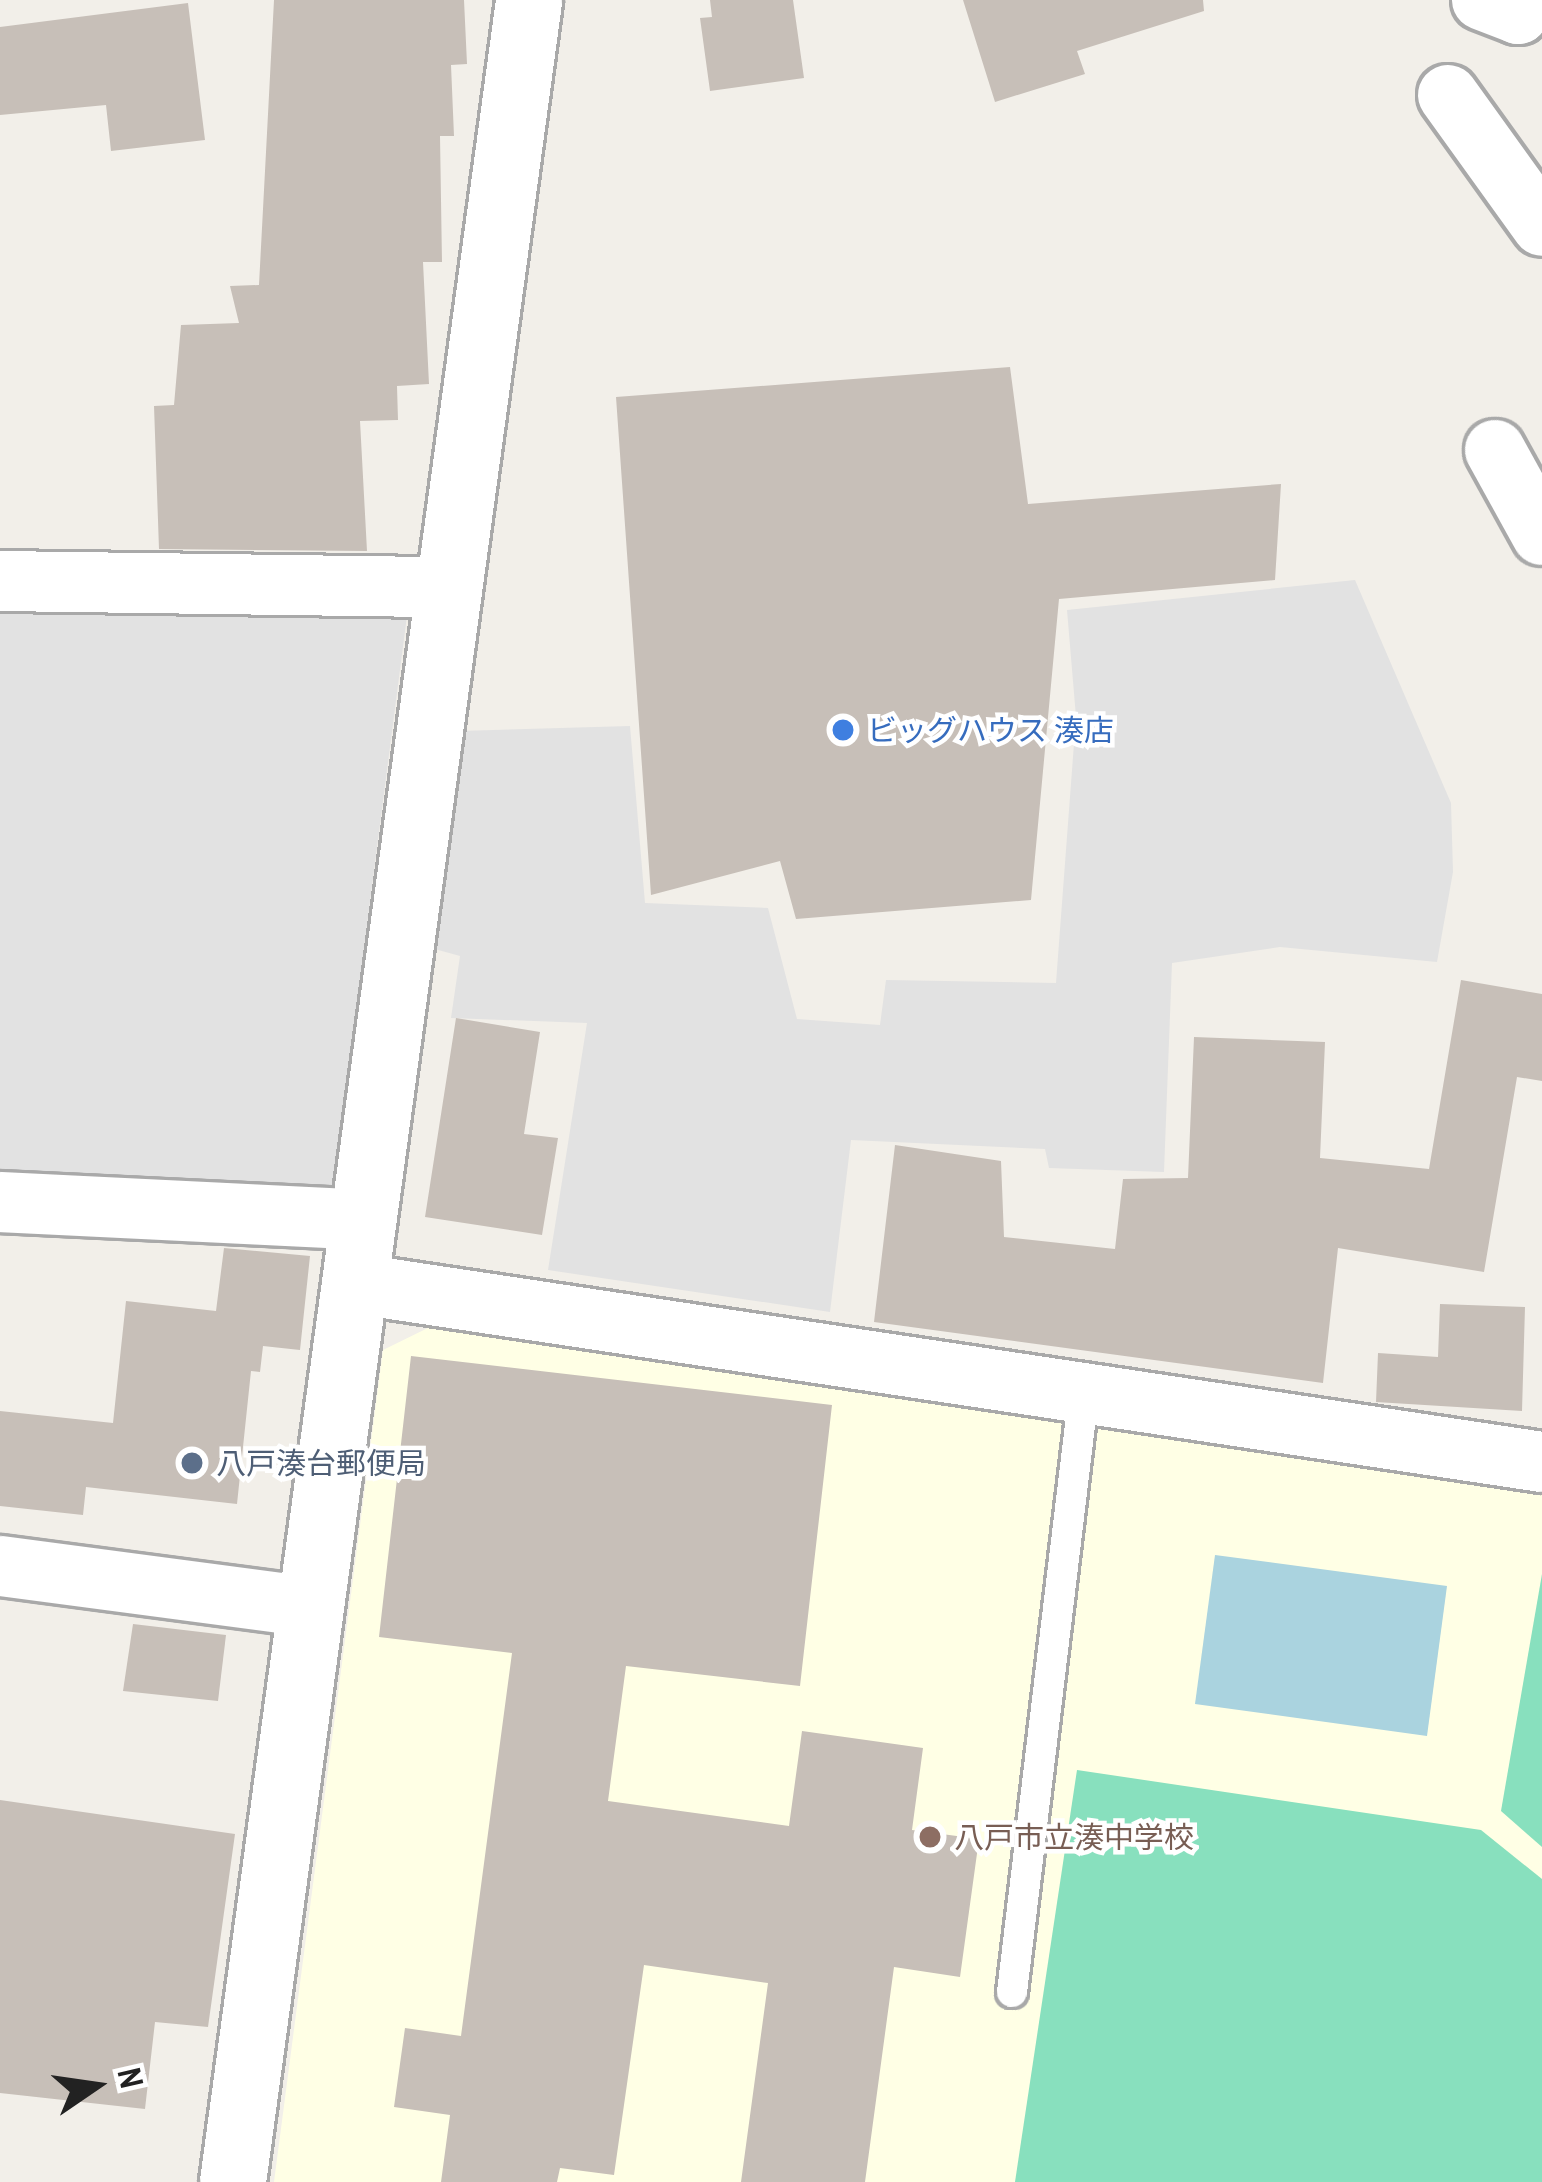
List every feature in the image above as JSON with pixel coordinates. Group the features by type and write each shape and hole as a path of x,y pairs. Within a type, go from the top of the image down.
{"street":[{"path":"233,2182 529,0"},
{"path":"1482,0 1518,14 1531,0"},
{"path":"1448,95 1542,226"},
{"path":"1495,450 1542,535"},
{"path":"0,581 446,586"},
{"path":"0,1202 365,1220"},
{"path":"358,1284 1542,1462"},
{"path":"0,1566 313,1607"}],"lane":[{"path":"1012,1992 1084,1392"}],"shaded area":[{"path":"1355,580 1451,803 1453,872 1437,962 1280,947 1172,963 1164,1172 1049,1168 1045,1149 851,1140 830,1312 548,1270 587,1023 451,1018 460,956 431,948 460,731 630,726 645,903 768,908 797,1019 880,1025 886,980 1056,983 1076,717 1067,610"},
{"path":"0,599 408,608 332,1195 314,1203 0,1171"},
{"name":"八戸市立湊中学校","path":"436,1324 1542,1493 1542,2182 274,2182 383,1350"}],"green space":[{"path":"1542,1574 1542,1847 1501,1811"},
{"path":"1077,1770 1481,1830 1542,1879 1542,2182 1015,2182"}],"water":[{"path":"1215,1555 1447,1586 1427,1736 1195,1704"}],"building":[{"path":"274,0 464,0 467,64 451,65 454,136 440,136 442,262 423,262 429,384 397,386 398,420 360,421 367,551 159,549 154,406 174,405 181,325 239,323 230,286 259,285"},
{"path":"710,0 793,0 804,78 710,91 700,18 712,17"},
{"path":"963,0 1203,0 1204,11 1077,51 1085,74 995,102"},
{"path":"188,3 205,140 111,151 106,105 0,115 0,27"},
{"name":"ビッグハウス 湊店","path":"1010,367 1028,504 1281,484 1275,580 1059,599 1031,900 796,919 780,861 651,895 616,397"},
{"path":"1461,980 1542,994 1542,1081 1517,1077 1484,1272 1338,1248 1323,1383 874,1322 895,1145 1001,1161 1004,1237 1115,1249 1123,1179 1188,1178 1194,1037 1325,1042 1320,1158 1429,1169"},
{"path":"456,1018 540,1032 524,1134 558,1138 542,1235 425,1217"},
{"path":"224,1248 310,1256 300,1350 263,1346 260,1372 251,1371 237,1504 86,1487 83,1515 0,1506 0,1411 113,1423 126,1301 216,1311"},
{"path":"1440,1304 1525,1307 1522,1411 1376,1402 1378,1353 1438,1357"},
{"path":"411,1356 832,1405 800,1686 626,1666 608,1801 789,1826 802,1731 923,1748 912,1830 979,1839 960,1977 894,1967 865,2182 741,2182 768,1983 644,1965 614,2175 560,2168 557,2182 441,2182 450,2115 394,2107 405,2028 461,2036 512,1653 379,1637"},
{"path":"133,1624 226,1635 218,1701 123,1691"},
{"path":"0,1800 235,1834 208,2027 155,2022 145,2109 0,2093"}],"place":[{"name":"ビッグハウス 湊店","path":"843,730"},
{"name":"八戸湊台郵便局","path":"192,1463"},
{"name":"八戸市立湊中学校","path":"930,1837"}]}
